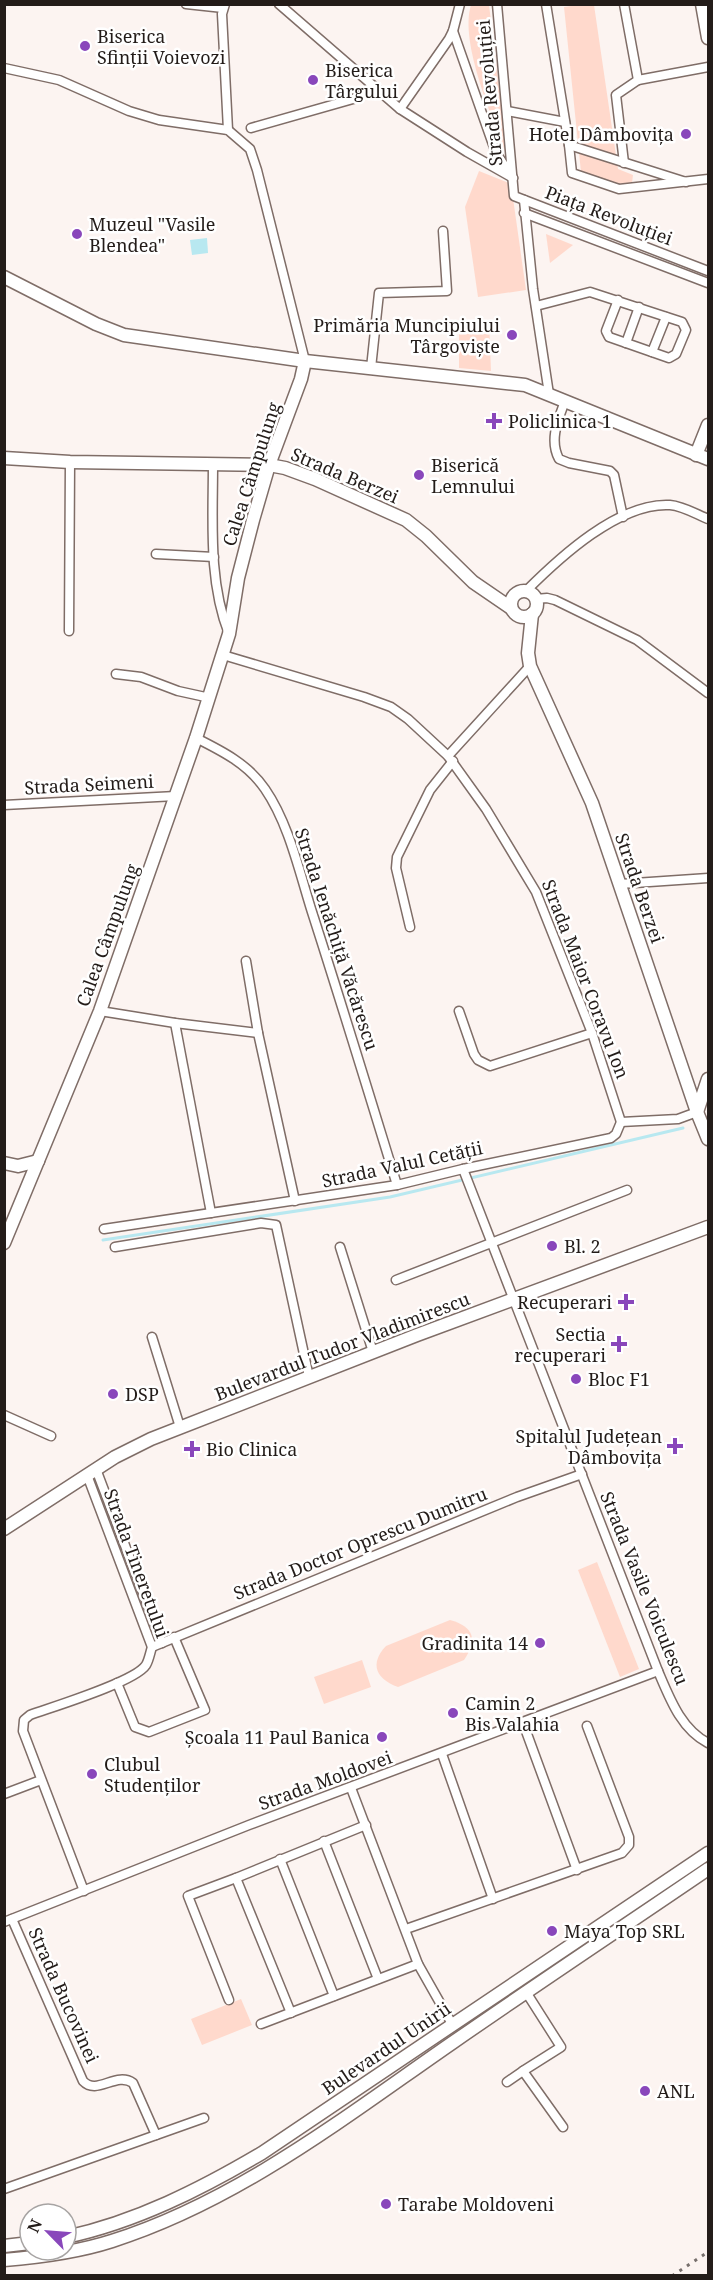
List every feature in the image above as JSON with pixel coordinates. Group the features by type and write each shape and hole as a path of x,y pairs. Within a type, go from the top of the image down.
{"street":[{"path":"186,4 224,6 228,130"},
{"path":"279,4 400,109 513,178"},
{"path":"400,109 453,31 460,4"},
{"name":"Strada Revoluției","path":"497,4 513,178"},
{"path":"546,4 566,122 572,173 619,189 708,179"},
{"path":"624,4 638,80"},
{"path":"702,4 708,38"},
{"path":"453,31 496,153 513,178"},
{"path":"624,163 616,95 638,80 708,67"},
{"path":"4,68 59,80 129,111 159,120 228,130 245,143 254,157 305,361"},
{"path":"251,128 353,99 372,86"},
{"path":"507,111 566,122"},
{"path":"569,146 686,182"},
{"name":"Piața Revoluției","path":"513,178 514,196 708,270"},
{"path":"524,200 533,290 549,394"},
{"path":"524,213 708,283"},
{"path":"371,368 379,293 447,291 443,231"},
{"path":"4,277 96,324 124,335 305,361 525,385 702,457 708,425"},
{"path":"536,306 590,292 618,300 639,307 682,322 686,330 676,354 669,358 609,337 606,331 618,300"},
{"path":"626,343 639,307"},
{"path":"652,352 666,317"},
{"name":"Calea Câmpulung","path":"5,1236 100,1011 210,698 229,634 240,571 269,465 301,379 305,361"},
{"path":"565,401 555,432 554,449 559,459 610,471 615,475 623,517"},
{"name":"Strada Berzei","path":"4,458 70,462 269,465 307,476 406,520 426,536 465,575 515,612 530,666 592,803 708,1139"},
{"path":"69,631 70,462"},
{"name":"Calea Câmpulung","path":"213,464 214,557 218,599 229,634"},
{"path":"529,595 538,579 566,553 608,524 623,517 645,509 667,505 708,519"},
{"path":"156,554 214,557"},
{"path":"487,591 555,600 637,640 708,693"},
{"path":"529,595 537,607 532,614 525,617 515,612 512,598 529,595"},
{"name":"Strada Berzei","path":"528,653 532,614"},
{"name":"Strada Maior Coravu Ion","path":"223,655 364,697 390,707 408,719 450,759 492,818 536,891 592,1033 621,1122"},
{"path":"410,927 396,868 397,857 430,790 450,759 530,666"},
{"path":"116,674 141,677 178,691 210,698"},
{"name":"Strada Ienăchiță Văcărescu","path":"196,738 229,755 250,771 264,787 274,804 292,850 397,1185"},
{"name":"Strada Seimeni","path":"4,805 176,796"},
{"path":"620,884 708,879"},
{"path":"246,961 258,1033 295,1202"},
{"path":"100,1011 258,1033"},
{"path":"459,1011 474,1054 478,1060 490,1066 592,1033"},
{"path":"175,1023 211,1213"},
{"path":"621,1122 678,1119 697,1112 708,1079"},
{"name":"Strada Valul Cetății","path":"104,1229 397,1185 611,1138 616,1134 621,1122"},
{"path":"4,1163 18,1166 38,1161"},
{"name":"Strada Vasile Voiculescu","path":"463,1169 658,1671 684,1722 699,1738 708,1743"},
{"path":"396,1280 627,1190"},
{"path":"115,1247 272,1223 279,1228 309,1377"},
{"name":"Bulevardul Tudor Vladimirescu","path":"4,1529 134,1447 180,1427 708,1227"},
{"path":"340,1247 373,1352"},
{"path":"152,1337 180,1427"},
{"path":"4,1415 51,1436"},
{"name":"Strada Tineretului","path":"92,1472 162,1643"},
{"name":"Strada Tineretului","path":"84,1891 23,1731 24,1720 35,1713 117,1683 138,1672 146,1665 152,1647 92,1472"},
{"name":"Strada Doctor Oprescu Dumitru","path":"152,1647 508,1501 582,1474"},
{"name":"Strada Tineretului","path":"117,1683 135,1727 149,1732 205,1710 174,1637"},
{"name":"Strada Moldovei","path":"8,1920 658,1671"},
{"path":"523,1723 577,1870"},
{"path":"406,1929 622,1853 629,1845 629,1837 587,1726"},
{"path":"442,1754 493,1899"},
{"path":"4,1794 41,1780"},
{"path":"351,1788 418,1964 461,2037"},
{"path":"229,2000 188,1896 366,1825"},
{"path":"324,1842 378,1979"},
{"name":"Bulevardul Unirii","path":"78,2234 102,2229 167,2203 218,2178 271,2147 708,1853"},
{"path":"280,1859 334,1996"},
{"name":"Bulevardul Unirii","path":"4,2260 89,2247 126,2236 200,2206 320,2134 708,1869"},
{"path":"237,1878 291,2013"},
{"name":"Strada Bucovinei","path":"8,1920 83,2081 93,2087 122,2078 133,2083 156,2135"},
{"path":"261,2024 418,1964"},
{"path":"507,2082 561,2047 518,1980"},
{"path":"523,2071 564,2127"},
{"path":"4,2189 204,2118"},
{"path":"310,2121 320,2134"},
{"path":"271,2147 279,2160"}],"shaded area":[{"path":"471,5 489,5 508,159 487,104 474,60 470,40"},
{"path":"594,5 618,169 633,175 632,183 621,184 581,172 564,7"},
{"path":"479,171 511,184 526,290 478,297 465,207"},
{"path":"546,234 573,245 550,263"},
{"path":"489,321 491,371 459,368 459,326"},
{"path":"597,1562 639,1669 620,1677 578,1570"},
{"path":"450,1620 464,1626 471,1635 471,1646 464,1660 398,1687 384,1680 377,1670 377,1665 386,1646"},
{"path":"362,1660 371,1687 324,1704 314,1677"},
{"path":"241,1999 252,2025 202,2045 191,2019"}],"water":[{"path":"207,238 208,253 192,255 190,240"}],"waterway":[{"path":"103,1240 390,1197 683,1128"}],"railway":[{"path":"672,2276 708,2252"}],"place":[{"name":"Biserica Sfinții Voievozi","path":"85,46"},
{"name":"Biserica Târgului","path":"313,80"},
{"name":"Hotel Dâmbovița","path":"686,134"},
{"name":"Muzeul \"Vasile Blendea\"","path":"77,234"},
{"name":"Primăria Muncipiului Târgoviște","path":"512,335"},
{"name":"Policlinica 1","path":"494,421"},
{"name":"Biserică Lemnului","path":"419,475"},
{"name":"Bl. 2","path":"552,1246"},
{"name":"Recuperari","path":"626,1302"},
{"name":"Sectia recuperari","path":"619,1344"},
{"name":"Bloc F1","path":"576,1379"},
{"name":"DSP","path":"113,1394"},
{"name":"Spitalul Județean Dâmbovița","path":"675,1446"},
{"name":"Bio Clinica","path":"192,1449"},
{"name":"Gradinita 14","path":"540,1643"},
{"name":"Camin 2 Bis Valahia","path":"453,1713"},
{"name":"Școala 11 Paul Banica","path":"382,1737"},
{"name":"Clubul Studenților","path":"92,1774"},
{"name":"Maya Top SRL","path":"552,1931"},
{"name":"ANL","path":"645,2091"},
{"name":"Tarabe Moldoveni","path":"386,2204"}]}
